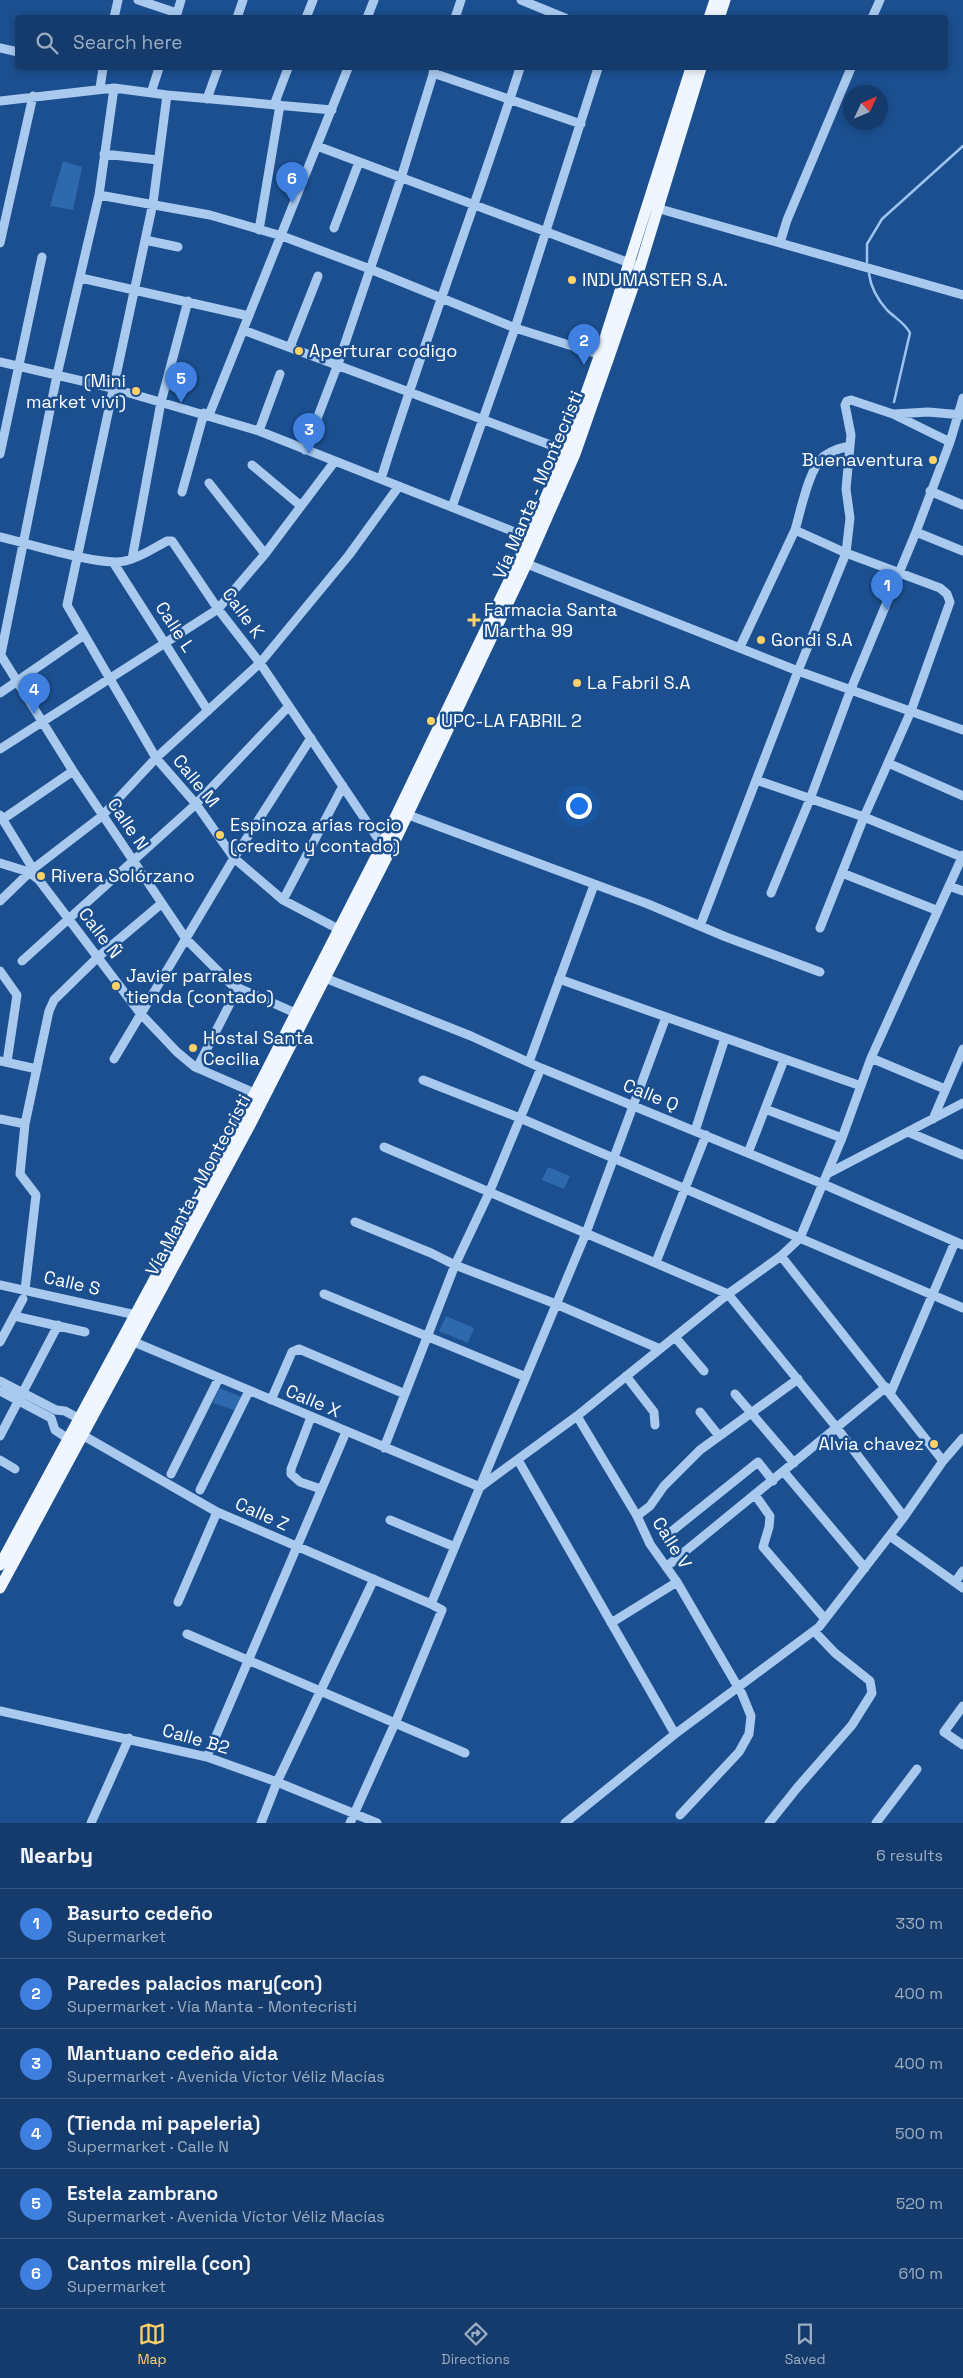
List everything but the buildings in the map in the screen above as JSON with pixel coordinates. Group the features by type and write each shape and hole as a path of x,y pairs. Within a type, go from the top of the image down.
{"main road":[{"path":"710,15 715,0"},
{"path":"720,15 725,0"},
{"name":"Vía Manta - Montecristi","path":"653,207 690,70"},
{"name":"Vía Manta - Montecristi","path":"0,1565 84,1421 134,1342 403,813 523,562 570,452 700,70"},
{"name":"Vía Manta - Montecristi","path":"84,1421 136,1315 260,1096"},
{"name":"Vía Manta - Montecristi","path":"0,1588 75,1437"}],"street":[{"path":"115,15 118,0"},
{"path":"138,0 176,15 181,0"},
{"path":"238,15 243,0"},
{"path":"307,15 313,0"},
{"path":"368,15 374,0"},
{"path":"455,15 461,0"},
{"path":"522,0 558,15"},
{"path":"873,15 880,0"},
{"path":"538,15 540,8"},
{"path":"0,48 15,51"},
{"path":"100,88 103,70"},
{"path":"151,93 158,70"},
{"path":"207,99 217,70"},
{"path":"259,230 277,105 287,70"},
{"path":"182,492 207,414 282,236 347,70"},
{"path":"305,450 338,364 401,178 434,70 510,101 581,124"},
{"path":"381,479 408,392 440,298 475,205 519,70"},
{"path":"452,507 484,421 515,328 597,70"},
{"path":"780,243 787,220 850,70"},
{"path":"0,101 100,88 114,88 167,95 332,110"},
{"path":"1,654 57,375 81,278 98,195 114,88"},
{"path":"77,556 153,203 167,95"},
{"path":"0,242 34,96"},
{"path":"317,146 635,265"},
{"path":"104,154 158,160"},
{"path":"334,228 359,162"},
{"path":"98,195 153,203 210,215 282,236 370,269 515,328 604,356"},
{"path":"653,207 963,295"},
{"path":"145,240 178,247"},
{"path":"0,454 42,257"},
{"path":"290,347 318,276"},
{"path":"81,278 249,316"},
{"path":"132,559 161,402 188,302"},
{"path":"243,330 570,452"},
{"path":"0,362 112,388 207,414 259,431 533,539"},
{"path":"259,431 280,374"},
{"path":"771,893 810,799 851,689 916,532 961,415 963,398"},
{"path":"700,926 798,671 846,553 850,518 846,490 852,435 845,405 847,401 851,400 893,414 950,442"},
{"path":"893,414 928,412 961,415"},
{"path":"740,647 795,530 816,466 832,451 850,446"},
{"path":"0,748 218,609 265,554 334,461"},
{"path":"252,466 301,506"},
{"path":"209,483 265,554"},
{"path":"0,901 31,871 102,816 156,758 260,663 349,555 399,486"},
{"path":"930,492 963,505"},
{"path":"795,530 846,553 940,588 947,594 950,602 912,711 864,817 820,928"},
{"path":"916,532 963,551"},
{"name":"Calle K","path":"0,537 77,556 113,562 132,559 167,541 172,541 218,609 260,663 385,849"},
{"name":"Calle M","path":"77,556 67,606 156,758 196,804 234,858 283,900 342,931"},
{"name":"Calle L","path":"113,562 208,711"},
{"path":"523,562 798,671 963,730"},
{"path":"0,692 84,635"},
{"name":"Calle N","path":"1,654 102,816 134,861 160,904 186,939 232,985 301,1015"},
{"path":"22,961 196,804 289,706"},
{"path":"114,1060 140,1013 234,858 311,738"},
{"path":"888,763 963,796"},
{"path":"1,817 73,771"},
{"path":"480,1487 577,1416 728,1294 781,1256 800,1238 842,1138 871,1058 936,910 963,856 864,817 756,780"},
{"path":"283,900 343,786"},
{"path":"403,813 648,904 820,972"},
{"name":"Calle Ñ","path":"1,817 31,871 69,918 140,1013 177,1052 197,1068 260,1096"},
{"path":"0,863 31,871"},
{"path":"842,873 936,910"},
{"path":"529,1062 594,885"},
{"path":"949,886 963,891"},
{"path":"25,1290 36,1195 20,1174 25,1124 49,1011 54,1000 98,957 160,904"},
{"path":"0,971 18,995 3,1062 37,1069"},
{"name":"Calle Q","path":"320,976 471,1036 541,1068 823,1184 959,1244"},
{"path":"559,980 861,1086"},
{"path":"197,1068 238,988"},
{"path":"431,1604 586,1233 666,1016"},
{"path":"694,1131 725,1038"},
{"path":"933,1119 963,1049"},
{"path":"871,1058 945,1089"},
{"path":"748,1153 784,1060"},
{"path":"384,1448 456,1265 489,1193 541,1068"},
{"path":"423,1080 520,1118 963,1308"},
{"path":"827,1174 963,1103"},
{"path":"765,1109 842,1138"},
{"path":"0,1119 25,1124"},
{"path":"908,1132 963,1155"},
{"path":"656,1262 706,1135"},
{"path":"384,1147 728,1294 838,1428 904,1517"},
{"path":"355,1222 431,1252 456,1265 556,1304 660,1349"},
{"path":"666,1567 794,1463 888,1390 932,1295 959,1244"},
{"path":"781,1256 943,1461"},
{"name":"Calle S","path":"0,1284 136,1315"},
{"path":"324,1294 526,1377"},
{"path":"0,1342 22,1299"},
{"path":"14,1316 85,1332"},
{"path":"0,1436 58,1325"},
{"path":"675,1337 704,1371"},
{"name":"Calle X","path":"134,1342 480,1487"},
{"path":"271,1400 292,1352 299,1349 405,1394"},
{"path":"626,1376 652,1408 656,1420 655,1425"},
{"path":"171,1474 219,1378"},
{"path":"637,1516 650,1506 664,1486 686,1463 751,1412 798,1379"},
{"path":"0,1381 20,1397"},
{"path":"0,1391 56,1410 65,1411 84,1421"},
{"path":"200,1490 249,1391"},
{"path":"735,1394 794,1463"},
{"name":"Calle Z","path":"20,1397 50,1418 54,1430 75,1437 218,1512 439,1607 442,1615 395,1723"},
{"path":"700,1412 719,1436"},
{"name":"Calle V","path":"577,1416 637,1516 650,1544 677,1582 739,1688 751,1716 749,1734 727,1766 680,1815"},
{"path":"311,1417 291,1469 291,1474 300,1482 321,1489"},
{"path":"207,1757 346,1432"},
{"path":"565,1823 675,1734 814,1631 890,1536 943,1461 963,1438"},
{"path":"0,1460 15,1469"},
{"path":"518,1460 675,1734"},
{"path":"672,1531 758,1462 773,1480"},
{"path":"784,1472 865,1568"},
{"path":"755,1495 770,1516 763,1547 825,1619"},
{"path":"178,1602 218,1512"},
{"path":"390,1520 455,1547"},
{"path":"890,1536 963,1588"},
{"path":"955,1582 963,1571"},
{"path":"261,1823 278,1782 374,1579"},
{"path":"611,1623 677,1582"},
{"path":"769,1823 796,1788 852,1725 872,1693 870,1681 835,1653 814,1631"},
{"path":"187,1634 465,1753"},
{"path":"963,1706 944,1732 963,1744"},
{"name":"Calle B2","path":"0,1710 207,1757 278,1782 377,1823"},
{"path":"350,1823 395,1723"},
{"path":"91,1823 129,1738"},
{"path":"876,1823 917,1769"}],"shaded area":[{"path":"63,161 82,167 73,210 50,206"},
{"path":"548,1167 570,1176 564,1189 542,1180"},
{"path":"446,1316 474,1328 468,1343 439,1331"},
{"path":"219,1388 242,1397 236,1411 213,1403"}],"waterway":[{"path":"867,262 867,244 882,219 963,146"},
{"path":"869,274 873,289 881,302 910,333 894,402"}],"place":[{"name":"Cantos mirella (con)","path":"292,203"},
{"name":"INDUMASTER S.A.","path":"572,280"},
{"name":"Aperturar codigo","path":"299,351"},
{"name":"Paredes palacios mary(con)","path":"584,365"},
{"name":"(Mini market vivi)","path":"136,391"},
{"name":"Estela zambrano","path":"181,403"},
{"name":"Mantuano cedeño aida","path":"309,454"},
{"name":"Buenaventura","path":"933,460"},
{"name":"Basurto cedeño","path":"887,610"},
{"name":"Farmacia Santa Martha 99","path":"474,620"},
{"name":"Gondi S.A","path":"761,640"},
{"name":"La Fabril S.A","path":"577,683"},
{"name":"(Tienda mi papeleria)","path":"34,714"},
{"name":"UPC-LA FABRIL 2","path":"431,721"},
{"name":"Espinoza arias rocio (credito y contado)","path":"220,835"},
{"name":"Rivera Solórzano","path":"41,876"},
{"name":"Javier parrales tienda (contado)","path":"116,986"},
{"name":"Hostal Santa Cecilia","path":"193,1048"},
{"name":"Alvia chavez","path":"934,1444"}]}
